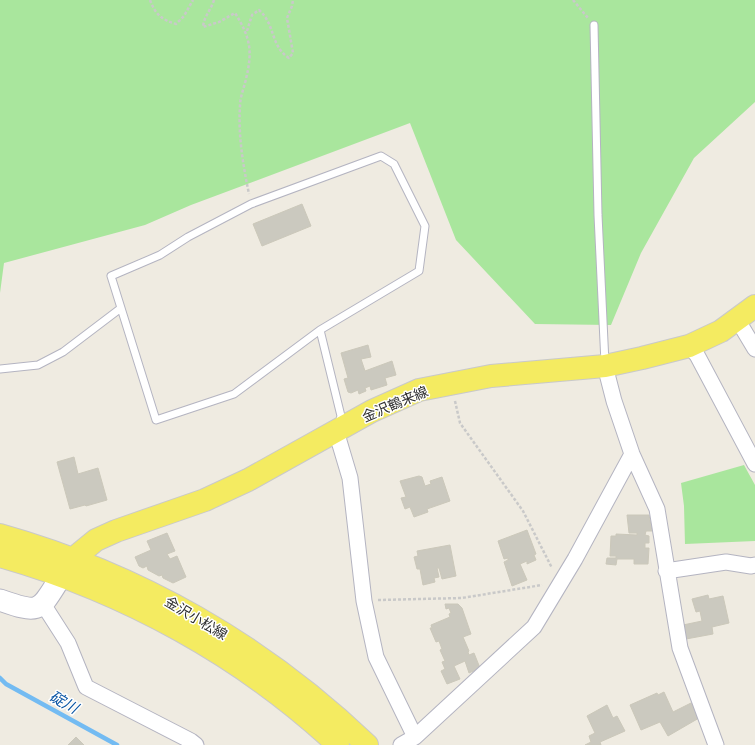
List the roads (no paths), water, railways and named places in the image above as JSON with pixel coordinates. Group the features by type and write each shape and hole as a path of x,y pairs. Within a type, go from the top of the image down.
{"main road":[{"name":"金沢鶴来線","path":"68,567 96,540 116,531 205,500 248,480 372,411 419,390 491,376 605,366 689,346 721,331 755,306"},
{"name":"金沢小松線","path":"0,535 68,567 106,593 151,616 218,654 272,691 338,745"},
{"name":"金沢小松線","path":"0,556 68,567 154,593 202,620 280,672 317,700 367,745"}],"street":[{"path":"737,319 755,348"},
{"path":"689,346 697,355 755,464"},
{"path":"605,366 614,401 632,454 656,509 680,648 716,745"},
{"path":"336,431 350,478 364,601 376,657 415,737"},
{"path":"401,745 415,737 534,627 632,454"},
{"path":"666,571 726,562 754,566"},
{"path":"0,600 26,610 38,608 43,604 68,567"},
{"path":"43,604 68,643 86,687 191,740 196,745"}],"lane":[{"path":"594,26 598,215 605,366"},
{"path":"382,156 394,164 425,226 419,271 320,330 234,394 156,420 121,308 111,276 160,255 188,237 251,204 382,156"},
{"path":"0,369 38,366 63,352 121,308"},
{"path":"320,330 341,416 336,431"}],"waterway":[{"name":"碇川","path":"0,678 6,684 117,745"}]}
